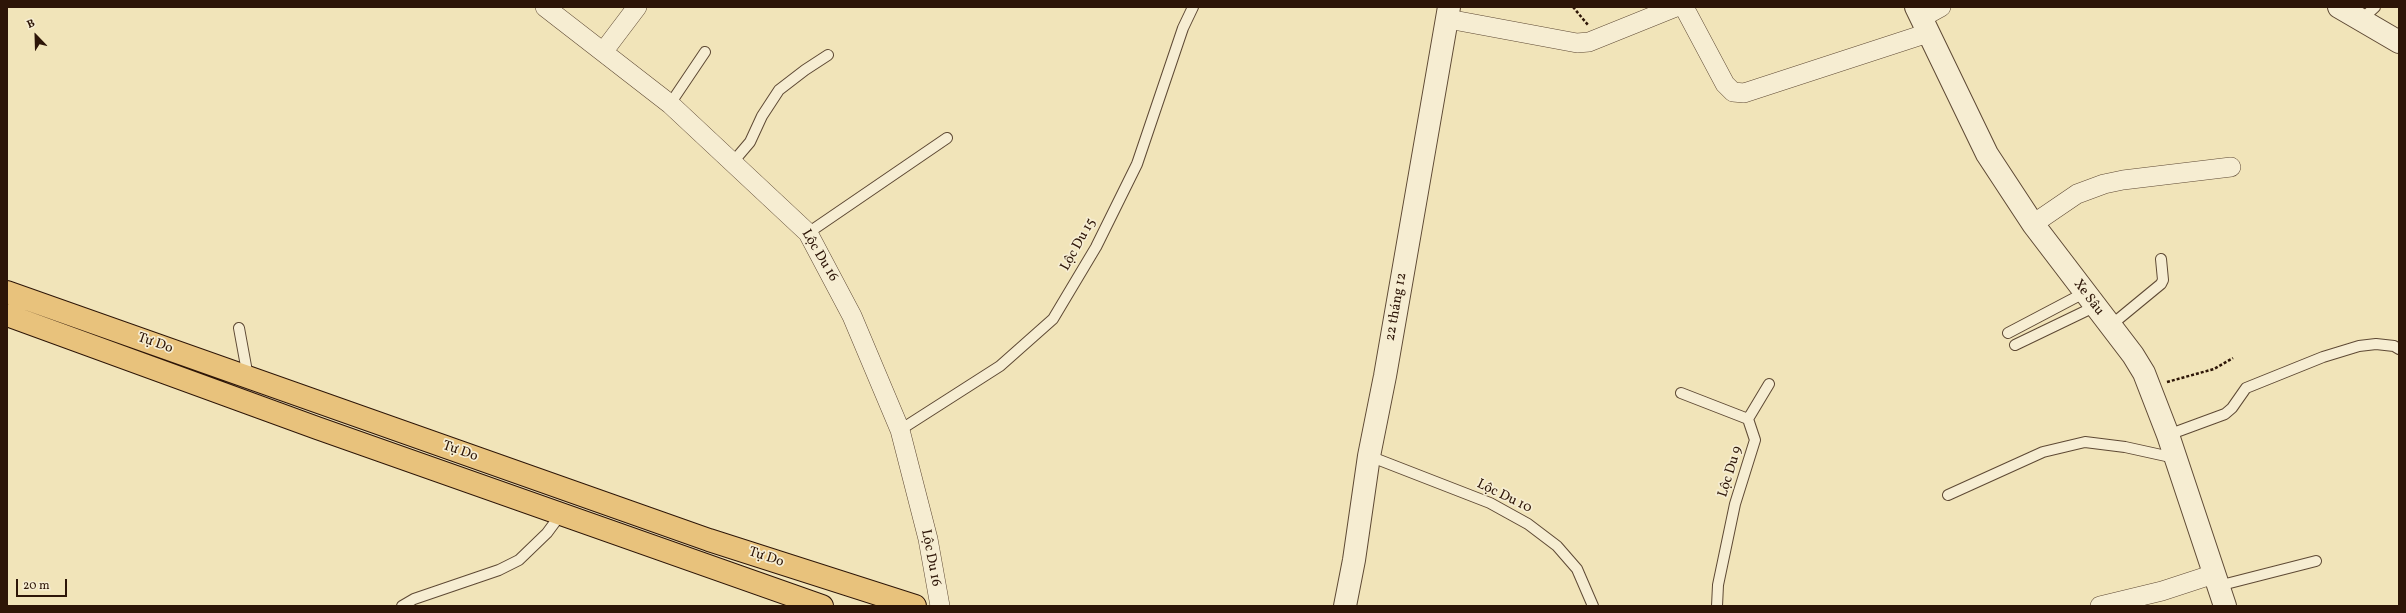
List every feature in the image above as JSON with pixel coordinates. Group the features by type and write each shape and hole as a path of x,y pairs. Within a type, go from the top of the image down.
{"main road":[{"name":"Tự Do","path":"7,292 708,540 915,606"},
{"name":"Tự Do","path":"7,315 317,428 822,606"}],"street":[{"name":"Lộc Du 16","path":"545,7 670,104 808,233 852,316 900,430 928,539 940,606"},
{"path":"603,52 637,7"},
{"path":"1448,13 1577,42 1589,42 1676,7"},
{"path":"1681,7 1685,10 1725,84 1733,92 1744,93 1922,19 1941,7"},
{"path":"2339,7 2368,14 2399,42"},
{"name":"22 tháng 12","path":"1345,606 1354,560 1369,456 1386,368 1448,13"},
{"name":"Xe Sâu","path":"1922,19 1988,154 2033,224 2089,300 2133,355 2151,388 2224,606"},
{"path":"2033,224 2077,194 2104,184 2123,180 2231,168"},
{"path":"2100,606 2216,580"}],"lane":[{"name":"Lộc Du 15","path":"900,430 1000,366 1053,319 1096,247 1137,164 1184,28 1193,7"},
{"path":"670,104 705,52"},
{"path":"733,162 750,142 779,90 828,55"},
{"path":"808,233 947,138"},
{"path":"2110,326 2161,284 2163,280 2161,260"},
{"path":"2008,333 2089,300"},
{"path":"2014,345 2089,300"},
{"path":"239,328 248,377"},
{"path":"2168,435 2225,414 2232,408 2246,388 2322,357 2359,346 2376,344 2394,346 2399,349"},
{"path":"1681,393 1748,419 1769,384"},
{"name":"Lộc Du 9","path":"1717,606 1718,586 1735,504 1755,440 1748,419"},
{"path":"1948,495 2043,452 2085,442 2125,447 2175,458"},
{"name":"Lộc Du 10","path":"1369,456 1490,504 1528,524 1557,546 1577,569 1593,606"},
{"path":"402,606 414,599 499,570 519,560 531,551 561,514"},
{"path":"2216,580 2316,561"}],"path":[{"path":"2151,388 2214,369 2234,358"}]}
